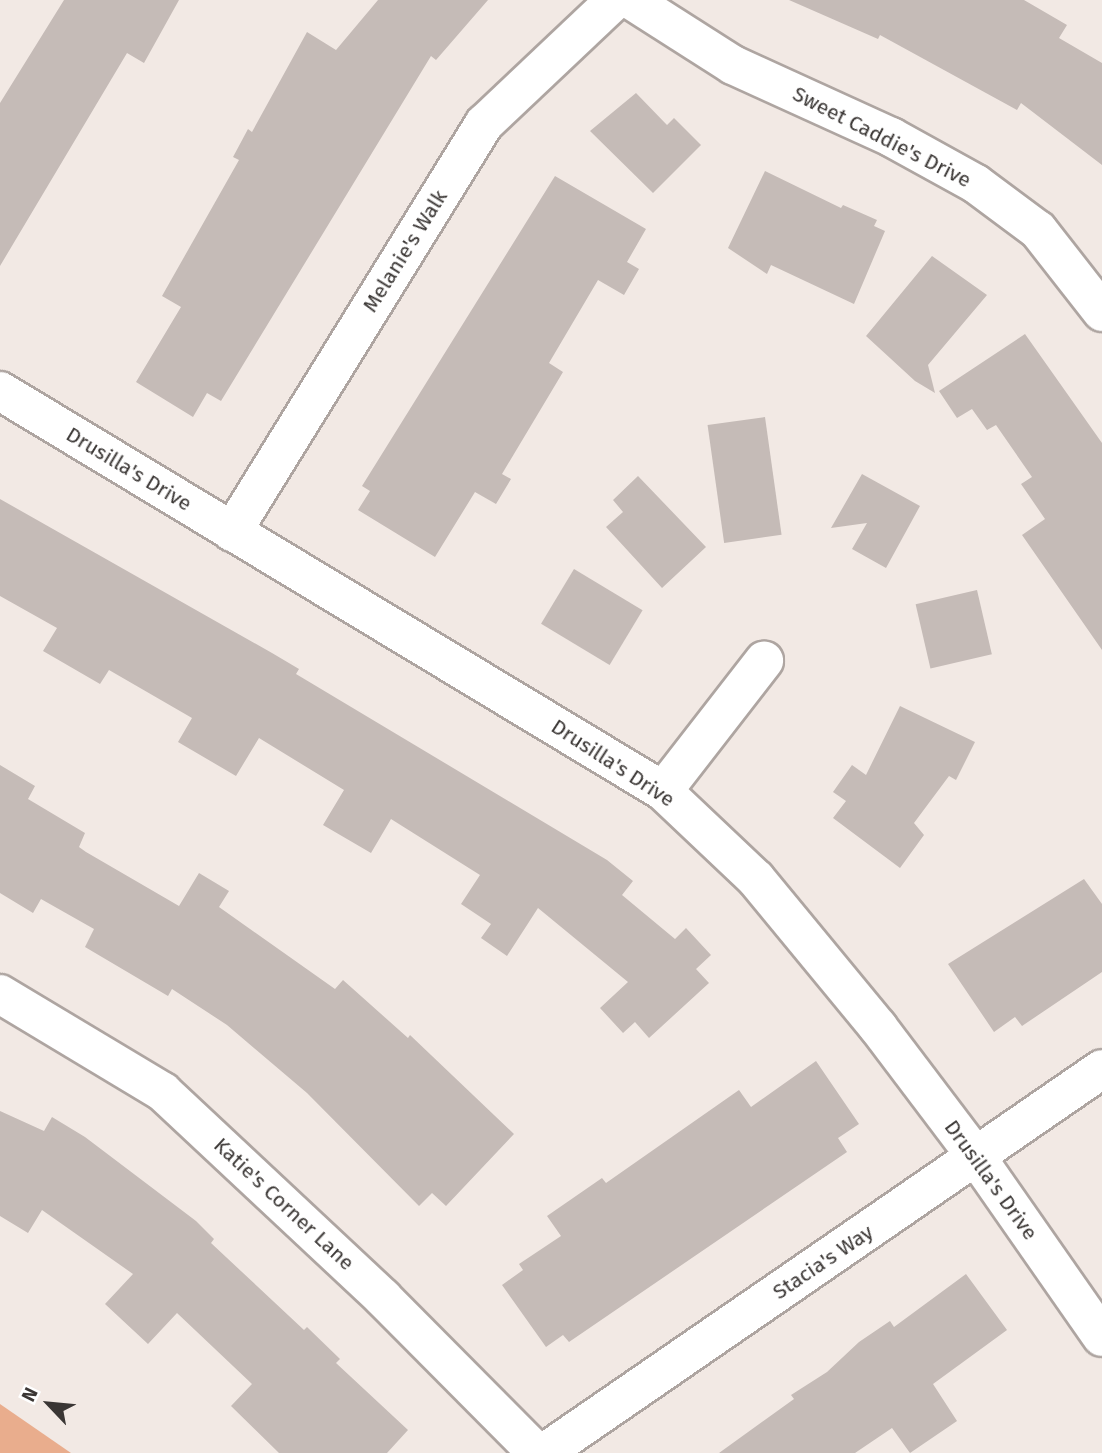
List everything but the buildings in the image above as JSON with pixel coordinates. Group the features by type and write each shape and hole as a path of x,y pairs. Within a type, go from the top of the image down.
{"street":[{"name":"Melanie's Walk","path":"232,532 484,124 615,0"},
{"name":"Sweet Caddie's Drive","path":"631,0 733,65 891,137 976,184 1038,230 1102,312"},
{"name":"Drusilla's Drive","path":"0,391 663,790 757,879 977,1158 1102,1337"},
{"path":"663,790 764,661"},
{"name":"Katie's Corner Lane","path":"0,994 163,1092 383,1298 537,1453"},
{"name":"Stacia's Way","path":"544,1453 977,1158 1102,1069"}],"shaded area":[{"path":"0,1404 71,1453 0,1453"}]}
